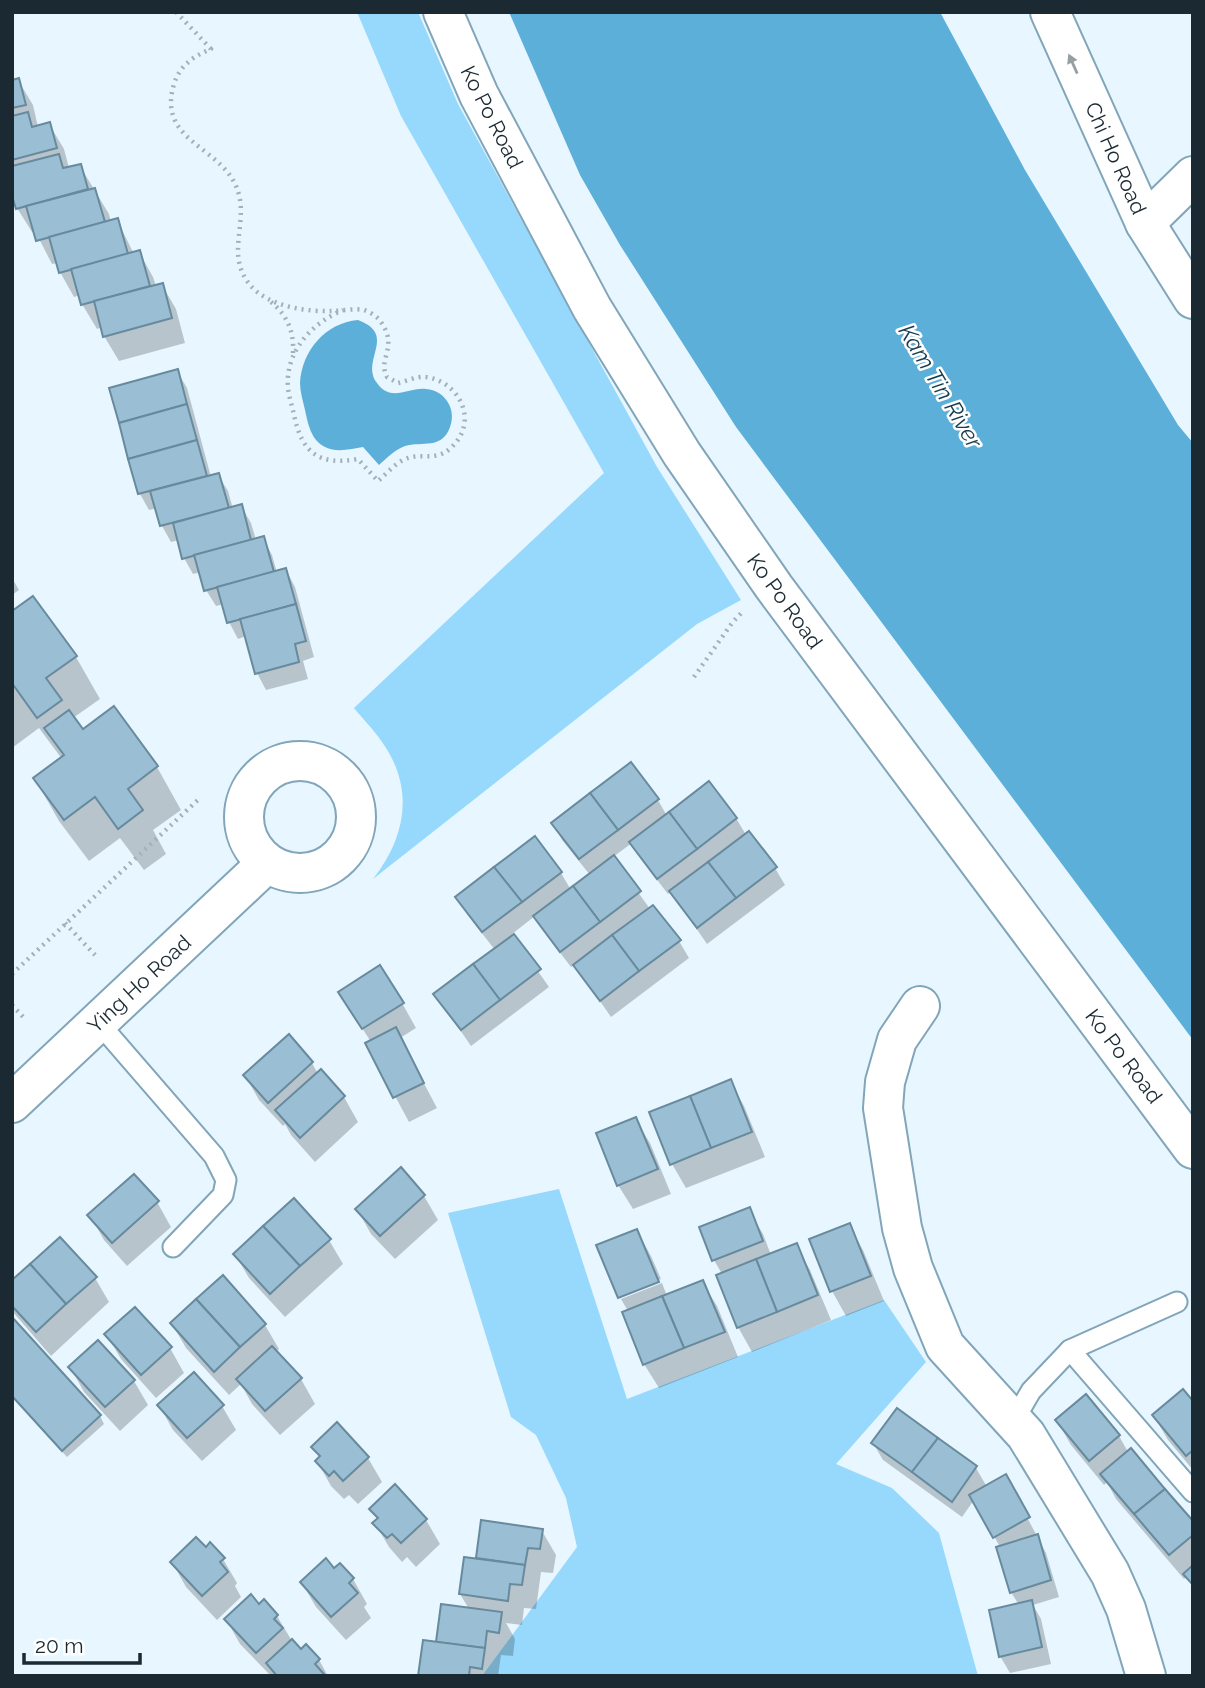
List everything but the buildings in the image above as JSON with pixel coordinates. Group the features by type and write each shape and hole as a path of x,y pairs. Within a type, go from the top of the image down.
{"street":[{"name":"Ko Po Road","path":"443,12 479,94 592,308 682,454 774,587 1193,1149"},
{"name":"Chi Ho Road","path":"1050,12 1145,223 1193,299"},
{"path":"1145,223 1193,176"},
{"name":"Ying Ho Road","path":"12,1103 266,864"},
{"path":"920,1006 897,1040 885,1082 883,1108 902,1228 913,1268 945,1346 1026,1435 1110,1573 1126,1609 1146,1676"}],"lane":[{"path":"98,1022 214,1156 226,1180 223,1195 173,1247"},
{"path":"1013,1422 1031,1391 1070,1350 1177,1302"},
{"path":"1070,1350 1193,1492"}],"path":[{"path":"176,12 211,48 184,65 171,95 172,112 178,128 189,141 217,160 236,186 242,220 237,237 239,265 245,278 265,298 283,313 289,324 293,351 288,387 302,441 309,451 320,458 333,462 359,460 378,481 402,460 418,456 430,458 447,451 458,439 464,423 463,406 454,390 440,380 422,376 398,383 387,377 383,366 389,349 389,335 379,319 364,310 305,310 265,298"},
{"path":"290,364 299,344 311,329 326,317 343,310"},
{"path":"694,677 732,623 754,599 774,587"},
{"path":"12,974 200,798"},
{"path":"65,923 95,955"},
{"path":"12,1005 25,1019"}],"shaded area":[{"path":"357,12 418,12 458,104 657,467 741,600 697,624 373,879 393,846 399,829 402,794 392,759 379,738 354,708 604,473 401,116"},
{"path":"559,1189 627,1399 884,1300 926,1362 836,1464 892,1488 939,1533 978,1676 482,1676 577,1547 566,1498 536,1435 511,1417 448,1213"}],"water":[{"name":"Kam Tin River","path":"509,12 940,12 1025,170 1178,425 1193,443 1193,1040 736,427 620,245 580,175"},
{"path":"358,320 370,326 375,333 377,340 373,374 382,389 394,393 433,390 448,402 452,414 450,427 442,439 405,446 379,465 363,447 339,450 320,444 309,426 300,390 305,360 317,341 335,327"}]}
